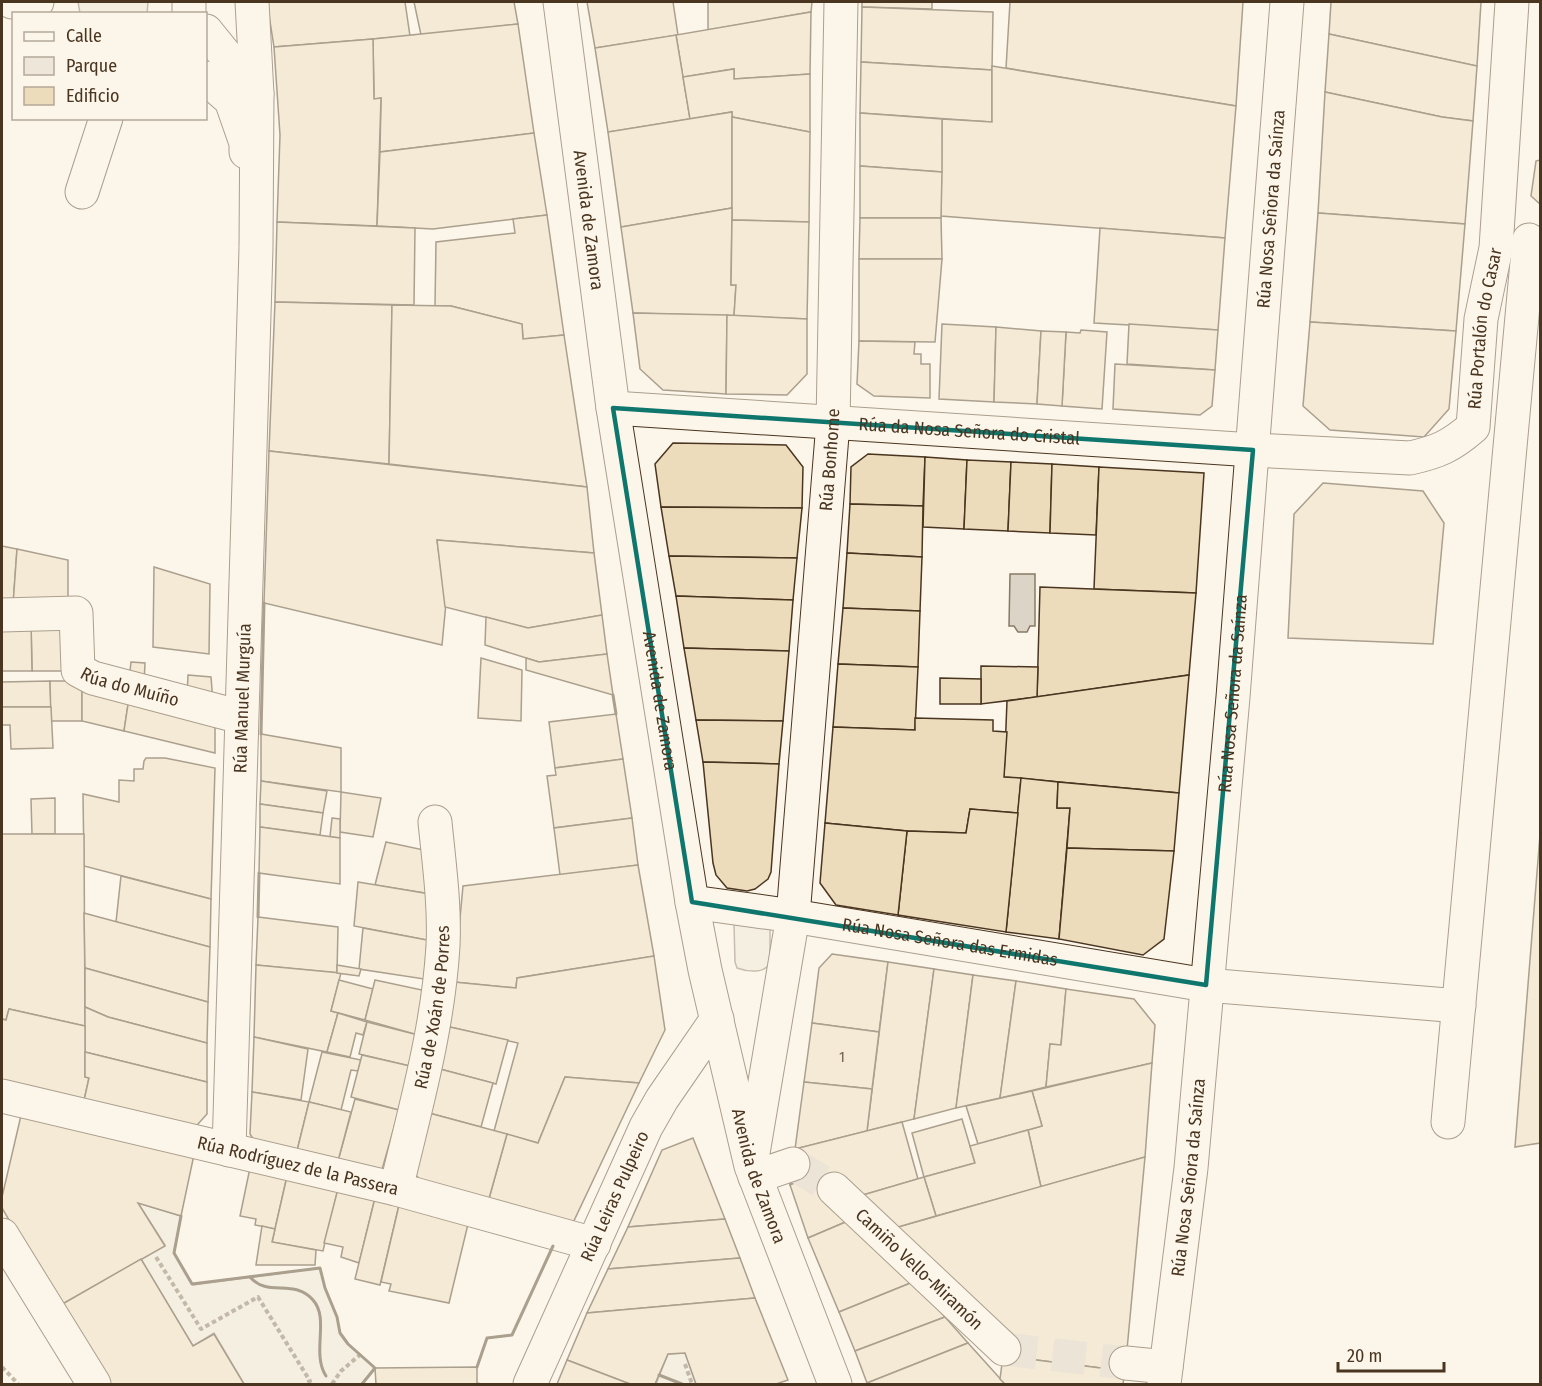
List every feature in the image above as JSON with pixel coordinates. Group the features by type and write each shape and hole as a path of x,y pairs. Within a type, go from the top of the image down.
{"street":[{"name":"Rúa Manuel Murguía","path":"229,1150 256,248 257,94 252,2"},
{"name":"Avenida de Zamora","path":"560,2 613,408 692,902 753,1172 835,1384"},
{"name":"Rúa Bonhome","path":"753,1172 793,916 832,423 841,2"},
{"name":"Rúa Nosa Señora da Saínza","path":"1165,1376 1191,1168 1233,697 1287,2"},
{"name":"Rúa Portalón do Casar","path":"1253,450 1410,458 1428,454 1452,444 1473,427 1481,319 1496,248 1512,2"},
{"path":"207,32 257,94"},
{"name":"Rúa Manuel Murguía","path":"207,79 231,100 246,143 256,248"},
{"path":"81,192 105,120"},
{"path":"1448,1122 1535,239 1496,248"},
{"name":"Rúa da Nosa Señora do Cristal","path":"613,408 1253,450"},
{"name":"Rúa do Muíño","path":"2,615 76,613 78,669 93,678 241,717"},
{"name":"Rúa de Xoán de Porres","path":"396,1189 437,1011 444,911 435,822"},
{"name":"Rúa Nosa Señora das Ermidas","path":"692,902 793,916 1206,985 1459,1006"},
{"name":"Rúa Leiras Pulpeiro","path":"530,1384 646,1127 662,1099 717,1019"},
{"name":"Rúa Rodríguez de la Passera","path":"2,1096 396,1189 594,1244"},
{"path":"753,1172 793,1164"},
{"name":"Camiño Vello-Miramón","path":"834,1189 1004,1349"},
{"path":"2,1235 94,1384"},
{"path":"1126,1363 1165,1376"}],"path":[{"path":"156,1257 201,1329 258,1297 310,1381 304,1384"},
{"path":"332,1384 341,1371 361,1354"},
{"path":"685,1364 692,1384"},
{"path":"2,1367 18,1384"}],"highlighted area":[{"path":"613,408 1253,450 1206,985 692,902"}],"green space":[{"path":"78,2 148,2 147,12 80,12"},
{"path":"770,922 770,962 768,966 756,971 737,968 734,924"},
{"path":"138,1203 181,1216 174,1253 193,1285 320,1268 325,1288 337,1317 340,1333 348,1344 375,1368 362,1384 244,1384 214,1333 193,1346 141,1259 165,1245"},
{"path":"685,1353 696,1384 656,1384 668,1354"}],"shaded area":[{"path":"1010,574 1035,574 1035,626 1030,626 1027,632 1018,632 1014,626 1009,626"}],"building":[{"path":"267,2 405,2 410,36 274,47"},
{"path":"414,2 514,2 518,24 421,35"},
{"path":"587,2 673,2 678,35 595,48"},
{"path":"708,2 812,2 811,12 708,30"},
{"path":"862,2 932,2 932,9 862,7"},
{"path":"1010,2 1243,2 1236,106 1006,68"},
{"path":"1331,2 1481,2 1477,66 1329,34"},
{"path":"862,7 993,12 992,70 861,62"},
{"path":"811,12 810,74 734,79 734,69 683,77 676,35"},
{"path":"518,24 534,133 380,152 381,98 374,99 373,39"},
{"path":"1329,34 1477,66 1473,121 1442,117 1325,92"},
{"path":"676,35 690,119 608,132 595,48"},
{"path":"373,39 374,99 381,98 377,226 277,222 280,135 274,47"},
{"path":"861,62 992,70 992,122 860,113"},
{"path":"992,66 1236,106 1225,238 941,216 942,119 992,122"},
{"path":"734,69 734,79 810,74 810,132 732,117 732,112 690,119 683,77"},
{"path":"1325,92 1442,117 1473,121 1465,224 1318,213"},
{"path":"732,112 732,208 621,227 608,132"},
{"path":"860,113 942,119 942,172 860,166"},
{"path":"732,117 810,132 809,222 732,220"},
{"path":"534,133 547,215 433,229 377,226 380,152"},
{"path":"1540,160 1540,204 1531,196 1536,161"},
{"path":"860,166 942,172 941,218 860,218"},
{"path":"732,208 731,285 736,285 734,316 633,313 621,227"},
{"path":"1318,213 1465,224 1456,331 1310,322"},
{"path":"547,215 564,335 523,339 522,324 451,306 435,306 436,242 515,233 513,219"},
{"path":"860,218 941,218 942,259 859,259"},
{"path":"732,220 809,222 807,319 734,316 736,285 731,285"},
{"path":"277,222 415,228 414,305 275,302"},
{"path":"1100,228 1225,238 1218,330 1094,323"},
{"path":"859,259 942,259 935,342 859,341"},
{"path":"275,302 392,305 389,464 269,451"},
{"path":"392,305 451,306 522,324 523,339 564,335 587,487 389,464"},
{"path":"633,313 727,315 726,394 663,390 640,369"},
{"path":"727,315 807,319 807,374 787,395 726,394"},
{"path":"1310,322 1456,331 1449,409 1424,437 1330,430 1303,406"},
{"path":"942,324 996,327 994,402 939,399"},
{"path":"1129,324 1218,330 1215,370 1127,364"},
{"path":"996,327 1041,331 1037,404 994,402"},
{"path":"1081,330 1107,332 1102,409 1062,406 1066,332 1080,333"},
{"path":"1041,331 1066,332 1062,406 1037,404"},
{"path":"859,341 915,342 914,354 921,354 921,364 930,364 930,398 874,396 857,384"},
{"path":"1115,364 1215,370 1212,406 1200,415 1113,409"},
{"path":"673,443 786,445 803,467 802,508 661,507 655,464"},
{"path":"269,451 587,487 594,553 437,540 446,603 442,645 264,603"},
{"path":"868,454 925,457 923,506 850,504 851,467"},
{"path":"925,457 967,460 964,529 923,527"},
{"path":"967,460 1011,462 1008,531 964,529"},
{"path":"1011,462 1052,464 1050,533 1008,531"},
{"path":"1052,464 1099,467 1096,535 1050,533"},
{"path":"1099,467 1204,473 1196,593 1094,589"},
{"path":"1323,483 1423,491 1444,523 1433,644 1288,638 1294,514"},
{"path":"850,504 923,506 922,557 847,553"},
{"path":"661,507 802,508 797,558 669,556"},
{"path":"437,540 594,553 602,615 528,628 445,607"},
{"path":"2,546 17,549 13,605 2,605"},
{"path":"17,549 68,560 68,605 13,605"},
{"path":"847,553 922,557 920,611 843,608"},
{"path":"669,556 797,558 793,600 676,596"},
{"path":"154,567 210,584 209,654 153,647"},
{"path":"1040,587 1196,593 1189,675 1037,697"},
{"path":"676,596 793,600 789,651 684,648"},
{"path":"843,608 920,611 918,667 838,664"},
{"path":"602,615 607,654 539,662 485,645 486,617 528,628"},
{"path":"31,621 68,621 63,671 32,671"},
{"path":"31,621 32,671 2,671 2,622"},
{"path":"684,648 789,651 783,721 696,720"},
{"path":"607,654 613,695 526,670 526,658 539,662"},
{"path":"481,658 522,670 521,721 478,718"},
{"path":"131,662 145,663 144,684 129,680"},
{"path":"838,664 918,667 915,730 833,727"},
{"path":"981,666 1038,667 1037,697 981,704"},
{"path":"188,675 211,677 213,702 187,697"},
{"path":"1189,675 1179,793 1004,777 1007,701"},
{"path":"940,678 981,679 981,704 940,704"},
{"path":"50,681 51,707 2,707 2,682"},
{"path":"50,681 82,681 82,721 51,721"},
{"path":"82,686 129,698 124,731 82,721"},
{"path":"129,698 215,719 215,753 124,731"},
{"path":"2,707 51,707 53,748 11,749 10,725 2,725"},
{"path":"616,714 623,759 555,768 549,722"},
{"path":"915,718 993,720 993,731 1007,732 1004,777 1021,778 1018,813 970,809 966,833 907,831 825,823 833,727 915,730"},
{"path":"696,720 783,721 779,764 703,762"},
{"path":"261,734 341,748 341,792 261,781"},
{"path":"146,758 165,758 215,768 211,899 84,866 83,794 119,802 119,780 134,781 134,769 143,769"},
{"path":"623,759 632,818 554,828 547,776 556,775 555,768"},
{"path":"703,762 779,764 771,872 768,879 755,889 747,891 727,888 716,875"},
{"path":"1021,778 1058,782 1057,808 1070,808 1059,939 1006,932"},
{"path":"261,781 327,791 323,813 260,804"},
{"path":"1058,782 1179,793 1174,851 1067,848 1070,808 1057,808"},
{"path":"341,792 381,798 373,837 340,832"},
{"path":"55,798 55,834 32,834 31,799"},
{"path":"260,804 323,813 320,835 260,827"},
{"path":"970,809 1018,813 1006,932 898,915 907,831 966,833"},
{"path":"332,818 340,819 340,838 330,837"},
{"path":"632,818 638,865 560,875 554,828"},
{"path":"825,823 907,831 898,915 836,905 820,883"},
{"path":"260,827 340,838 340,884 259,873"},
{"path":"2,834 84,834 85,1026 9,1009 6,1020 2,1019"},
{"path":"1540,835 1540,1143 1515,1147"},
{"path":"386,842 424,850 430,894 375,885"},
{"path":"1067,848 1174,851 1164,939 1143,955 1059,939"},
{"path":"638,865 654,956 517,978 516,988 454,982 463,886"},
{"path":"121,876 211,899 210,947 116,922"},
{"path":"358,882 430,894 427,940 354,926"},
{"path":"84,913 210,947 208,1002 85,968"},
{"path":"258,917 338,927 337,973 256,965"},
{"path":"363,928 427,940 424,979 359,969"},
{"path":"832,954 888,962 879,1032 812,1023 819,968"},
{"path":"654,956 665,1030 639,1083 565,1077 538,1143 494,1131 518,1043 450,1027 454,982 516,988 517,978"},
{"path":"888,962 934,969 914,1119 867,1131"},
{"path":"256,965 341,973 331,1011 338,1013 327,1052 254,1037"},
{"path":"337,965 361,969 359,976 337,973"},
{"path":"85,968 208,1002 207,1043 108,1017 85,1007"},
{"path":"934,969 973,975 956,1108 914,1119"},
{"path":"973,975 1016,981 1000,1098 956,1108"},
{"path":"339,980 373,989 365,1020 331,1011"},
{"path":"375,980 422,990 418,1035 365,1020"},
{"path":"1016,981 1066,989 1061,1045 1050,1044 1046,1087 1000,1098"},
{"path":"1066,989 1134,999 1155,1025 1152,1063 1046,1087 1050,1044 1061,1045"},
{"path":"85,1007 108,1017 207,1043 207,1082 85,1052"},
{"path":"9,1009 85,1026 85,1077 89,1078 83,1105 2,1085 2,1019 6,1020"},
{"path":"338,1013 367,1022 363,1035 356,1033 350,1057 327,1052"},
{"path":"367,1022 418,1035 410,1066 359,1054"},
{"path":"812,1023 879,1032 872,1089 804,1082"},
{"path":"450,1027 508,1040 496,1084 440,1069"},
{"path":"254,1037 308,1049 301,1100 252,1092"},
{"path":"85,1052 207,1082 207,1114 190,1133 83,1105 89,1078 85,1077"},
{"path":"322,1052 361,1060 358,1071 351,1070 341,1110 309,1102"},
{"path":"362,1055 410,1066 399,1110 351,1097"},
{"path":"1152,1063 1145,1157 1041,1187 1028,1130 1042,1126 1032,1091"},
{"path":"440,1069 493,1083 481,1127 429,1113"},
{"path":"565,1077 639,1083 571,1227 488,1202 507,1134 538,1143"},
{"path":"804,1082 872,1089 867,1131 795,1149"},
{"path":"1032,1091 1042,1126 978,1144 966,1106"},
{"path":"252,1092 309,1102 297,1151 255,1142 250,1134"},
{"path":"355,1099 399,1110 381,1173 338,1161"},
{"path":"309,1102 351,1112 338,1161 297,1151"},
{"path":"23,1107 195,1150 181,1216 138,1203 165,1246 59,1306 2,1208 2,1197"},
{"path":"429,1113 507,1134 488,1202 424,1184 414,1173"},
{"path":"962,1119 975,1163 924,1177 912,1133"},
{"path":"902,1122 918,1179 856,1197 830,1193 809,1176 790,1185 795,1149"},
{"path":"1028,1130 1041,1187 936,1216 924,1177 975,1163 970,1146"},
{"path":"693,1138 725,1219 628,1227 662,1150"},
{"path":"1145,1157 1125,1371 1003,1356 891,1229"},
{"path":"251,1163 288,1172 275,1229 255,1225 256,1219 240,1216"},
{"path":"288,1172 339,1185 323,1251 272,1242"},
{"path":"809,1176 855,1218 808,1238 790,1185"},
{"path":"924,1177 936,1216 891,1229 856,1197"},
{"path":"339,1185 376,1194 359,1263 341,1257 343,1247 324,1243"},
{"path":"376,1194 400,1201 380,1285 355,1279"},
{"path":"400,1201 469,1220 449,1303 389,1291 391,1284 381,1282"},
{"path":"855,1218 913,1282 839,1312 808,1238"},
{"path":"725,1219 740,1258 608,1269 628,1227"},
{"path":"262,1226 275,1229 272,1242 316,1250 315,1265 256,1265"},
{"path":"740,1258 755,1298 587,1313 608,1269"},
{"path":"141,1259 193,1346 214,1334 244,1384 106,1384 59,1306"},
{"path":"913,1282 945,1317 855,1351 839,1312"},
{"path":"755,1298 788,1380 776,1384 696,1384 685,1353 668,1354 655,1384 630,1384 567,1360 587,1313"},
{"path":"945,1317 968,1343 867,1383 855,1351"},
{"path":"968,1343 1005,1384 867,1383"},
{"path":"1003,1356 1125,1371 1123,1384 1005,1384 1000,1379"},
{"path":"567,1360 630,1384 557,1384"},
{"path":"477,1367 477,1383 482,1384 376,1384 375,1368"}],"tunnel":[{"path":"793,1164 834,1189"},
{"path":"1004,1349 1126,1363"}],"wall":[{"path":"261,734 264,603"},
{"path":"613,695 616,714"},
{"path":"258,917 259,873"},
{"path":"181,1216 174,1253 192,1284 320,1268 325,1288 337,1317 340,1333 348,1344 375,1368 362,1384"},
{"path":"477,1367 487,1338 512,1335 553,1246"},
{"path":"250,1277 265,1286 298,1290 313,1300 320,1317 320,1357 326,1376"},
{"path":"659,1375 682,1384"}]}
